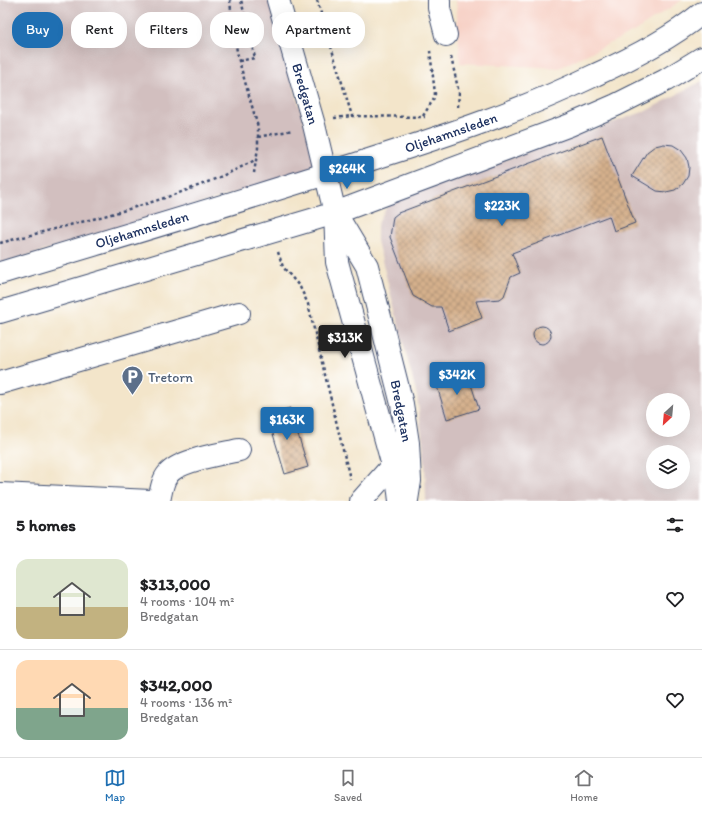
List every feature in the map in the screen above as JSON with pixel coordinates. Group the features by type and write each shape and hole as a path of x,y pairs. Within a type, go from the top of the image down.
{"main road":[{"name":"Bredgatan","path":"278,0 312,118 326,174 335,213 337,262 400,501"},
{"path":"439,0 439,8 444,28"},
{"name":"Oljehamnsleden","path":"0,273 326,174 467,129 547,98 630,59 682,29 702,13"},
{"path":"0,312 335,213 570,125 616,105 666,80 702,58"},
{"name":"Bredgatan","path":"335,213 367,266 400,396 408,443 410,481 407,501"},
{"path":"0,383 238,313"},
{"path":"159,501 162,486 168,474 187,462 239,450"},
{"path":"361,501 392,466"},
{"path":"0,494 151,501"}],"path":[{"path":"230,0 233,31 239,61 258,127 258,148 255,160 256,180 261,194"},
{"path":"239,61 255,58 241,0"},
{"path":"317,0 352,116 429,117"},
{"path":"422,117 433,100 434,94 429,45 430,35 444,28 459,93 456,113"},
{"path":"0,243 133,207 186,190 229,174 255,160"},
{"path":"272,232 282,267 300,287 308,304 350,480 361,501"}],"shaded area":[{"path":"0,0 269,0 272,12 272,48 283,48 317,168 0,264"},
{"path":"456,0 682,0 635,31 559,68 460,63"},
{"path":"702,81 702,501 426,501 425,460 417,396 377,241 377,225 388,205 411,193 646,111"}],"building":[{"path":"602,136 635,223 614,231 609,216 512,253 520,273 511,277 504,296 500,299 476,301 482,318 449,331 441,307 432,307 413,296 390,237 393,217 398,213"},
{"path":"664,144 673,145 681,150 687,158 689,167 688,176 683,184 675,190 666,192 657,191 632,176 647,152 655,146"},
{"path":"538,326 546,326 551,331 549,342 546,344 538,344 533,339 533,331"},
{"path":"467,372 479,409 447,419 436,383"},
{"path":"290,408 308,467 285,474 267,414"}],"place":[{"name":"Tretorn","path":"132,396"}]}
